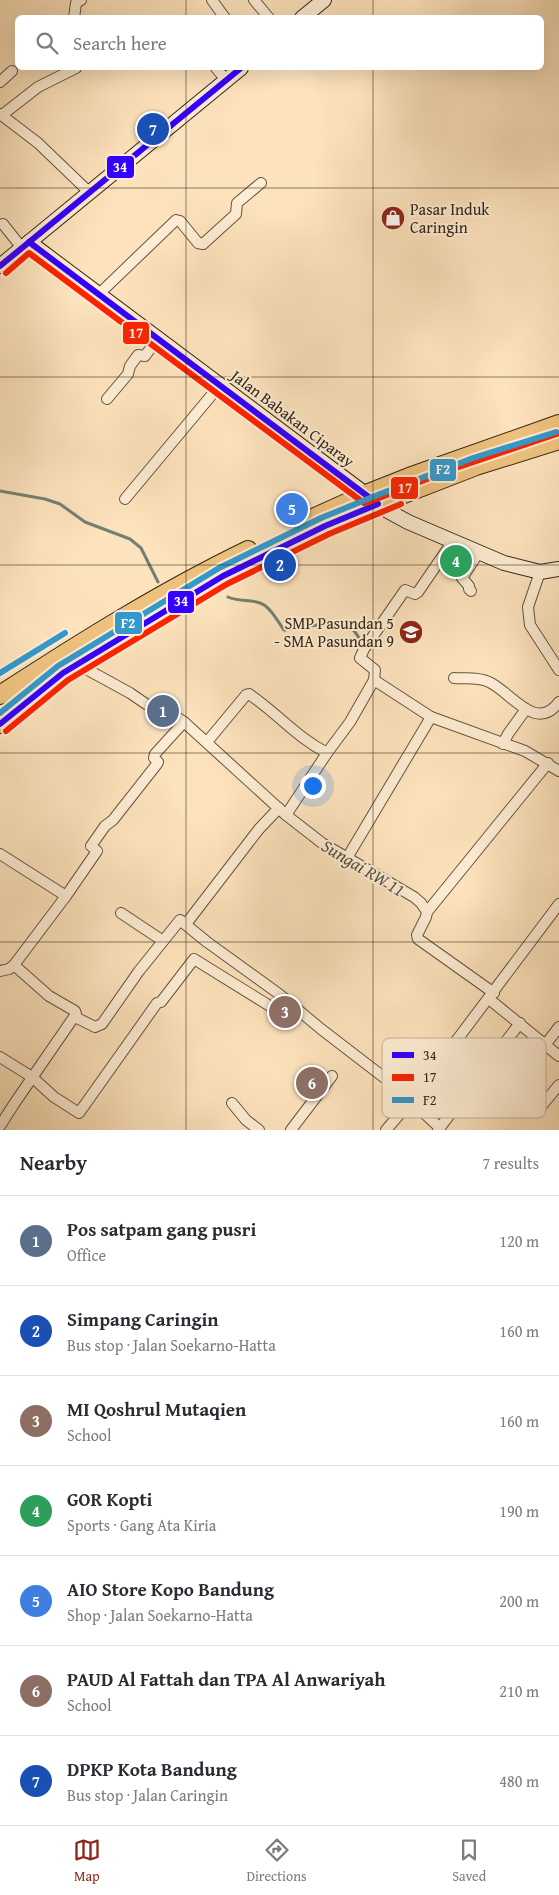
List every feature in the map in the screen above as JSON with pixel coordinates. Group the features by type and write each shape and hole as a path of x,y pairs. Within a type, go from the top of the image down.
{"highway":[{"path":"0,711 223,576 325,526 372,499 447,462 559,424"},
{"path":"0,695 151,600 260,544 372,499 559,440"},
{"path":"0,683 205,562 230,550 260,544"},
{"path":"0,724 70,668"}],"street":[{"path":"212,0 223,15"},
{"path":"254,0 266,15"},
{"path":"306,15 324,0"},
{"path":"75,15 77,1"},
{"path":"72,70 38,87 1,115 38,143 89,192"},
{"path":"218,70 226,80"},
{"path":"0,266 238,70"},
{"path":"0,82 12,71"},
{"path":"99,294 176,220 180,221 198,243 203,244 236,214 237,203 261,183"},
{"path":"3,224 26,245"},
{"name":"Jalan Babakan Ciparay","path":"26,245 99,294 372,499 404,520 521,568 540,572 559,569"},
{"path":"107,399 128,374 130,366 139,355 145,356 158,338"},
{"path":"125,499 220,385"},
{"path":"186,924 259,829 282,811 350,722 374,680 375,670 361,660 361,654 405,590 415,594 418,592 453,541"},
{"path":"471,591 462,578 479,552"},
{"path":"540,572 528,607 530,625 559,670"},
{"path":"70,668 146,704 166,710 184,722 282,811 322,843 414,897 427,912"},
{"path":"454,678 489,682 526,710 538,714 555,708 559,702"},
{"path":"374,680 431,717 525,751 559,771"},
{"path":"208,742 246,695 249,694 267,707 294,732 327,753"},
{"path":"504,744 508,734 526,710"},
{"path":"346,858 431,717"},
{"path":"0,971 9,969 14,965 66,896 97,851 91,846 105,826 112,820 157,764 158,762 154,758 155,754 184,722"},
{"path":"543,1038 520,1023 491,996 418,939 417,935 427,912 548,763"},
{"path":"0,854 66,896"},
{"path":"459,1038 559,904"},
{"path":"122,913 163,941"},
{"path":"75,1017 95,1027 102,1024 138,971 179,920 285,999 382,1076"},
{"path":"0,1057 32,1077 54,1097 80,1113 158,1003 161,1002 194,960 273,1008 278,1008 285,999"},
{"path":"0,1126 75,1017 75,1011 49,996 14,965"},
{"path":"509,1038 520,1023"},
{"path":"559,1026 548,1041 559,1056"},
{"path":"291,1130 332,1076"},
{"path":"546,1100 559,1085"},
{"path":"232,1103 259,1130"},
{"path":"386,1130 396,1118"},
{"path":"429,1118 439,1129 447,1118"}],"waterway":[{"path":"0,491 45,499 60,504 85,522 130,539 141,548 158,582"},
{"path":"228,597 264,605 284,630 329,624 346,626 355,632 363,647"}],"transit line":[{"name":"34","path":"0,266 239,70"},
{"name":"34","path":"0,724 63,673 223,576 325,526 378,504 29,242"},
{"name":"17","path":"6,273 29,253 364,503 450,470 559,433"},
{"name":"F2","path":"0,713 58,666 219,568 321,518 375,496 473,458 556,432"},
{"name":"17","path":"6,731 68,680 227,584 329,534 401,504"},
{"name":"F2","path":"0,673 65,633"}],"place":[{"name":"DPKP Kota Bandung","path":"153,129"},
{"name":"Pasar Induk Caringin","path":"393,218"},
{"name":"AIO Store Kopo Bandung","path":"292,509"},
{"name":"GOR Kopti","path":"456,561"},
{"name":"Simpang Caringin","path":"280,565"},
{"name":"SMP Pasundan 5 - SMA Pasundan 9","path":"411,632"},
{"name":"Pos satpam gang pusri","path":"163,711"},
{"name":"MI Qoshrul Mutaqien","path":"285,1012"},
{"name":"PAUD Al Fattah dan TPA Al Anwariyah","path":"312,1083"}],"water label":[{"name":"Sungai RW 11","path":"363,868"}]}
